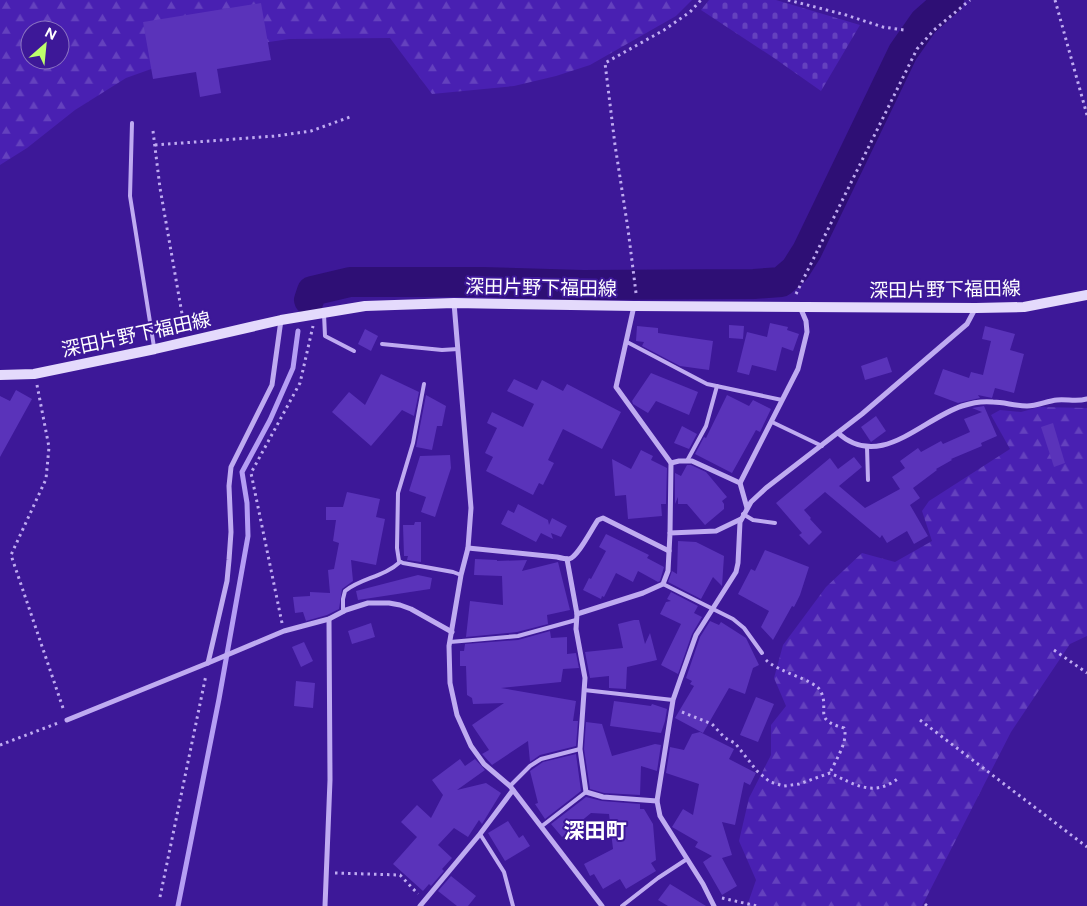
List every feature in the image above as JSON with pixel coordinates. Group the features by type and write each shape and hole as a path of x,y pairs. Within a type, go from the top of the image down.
{"main road":[{"name":"深田片野下福田線","path":"0,375 34,374 281,320 366,306 454,303 976,308 1024,307 1087,295"}],"street":[{"path":"454,303 471,508 468,548 460,575 450,642 450,683 456,715 464,733 484,764 511,788 602,906"},
{"path":"577,614 663,584 668,571 671,463 616,387 634,306"},
{"path":"747,508 740,483 798,369 807,332 806,321 797,307"},
{"path":"714,906 660,816 657,801 673,700 696,635 736,572 742,516 766,488 838,433 967,324 976,308"},
{"path":"208,664 230,560 229,486 231,467 272,385 281,320"},
{"path":"838,433 857,445 867,447 883,445 924,427 946,413 963,406 992,402 1025,406 1057,400 1087,399"},
{"path":"671,463 692,461 740,483"},
{"path":"670,533 716,531 742,516"},
{"path":"468,548 572,558 598,520 603,518 670,552"},
{"path":"567,559 577,614 576,630 586,678 580,749 586,792 603,797 657,801"},
{"path":"67,720 208,664 284,631 329,619 368,603 389,603 411,609 452,632"},
{"path":"325,906 330,780 329,619"},
{"path":"420,906 480,834 511,788"}],"lane":[{"path":"132,123 130,196 155,349"},
{"path":"320,313 325,336 354,351"},
{"path":"627,342 707,384 782,400"},
{"path":"382,344 442,350 458,349"},
{"path":"400,562 397,548 398,493 410,453 424,384"},
{"path":"687,461 706,426 717,386"},
{"path":"772,422 822,446"},
{"path":"867,447 868,480"},
{"path":"742,516 775,524"},
{"path":"400,562 460,575"},
{"path":"343,612 345,591 355,584 391,570 400,562"},
{"path":"663,584 729,616 744,628 762,653"},
{"path":"450,642 518,636 576,620"},
{"path":"584,690 673,700"},
{"path":"511,788 530,766 541,759 580,749"},
{"path":"542,826 586,792"},
{"path":"480,834 504,872 513,906"},
{"path":"622,906 658,878 687,859"}],"path":[{"path":"634,306 636,294 633,262 615,145 605,63 664,30 690,12 700,0"},
{"path":"788,0 883,27 904,30"},
{"path":"797,307 797,290 917,48 934,30 970,0"},
{"path":"1055,0 1087,115"},
{"path":"155,145 276,136 311,131 350,117"},
{"path":"153,131 160,188 187,342"},
{"path":"284,631 251,473 300,383 320,313"},
{"path":"0,745 67,720 11,554 46,479 49,447 34,374"},
{"path":"1054,650 1087,673"},
{"path":"762,653 772,666 810,682 819,689 823,701 822,713 824,717 829,723 844,728 846,734 830,773"},
{"path":"160,897 208,664"},
{"path":"672,707 712,724 725,738 735,743 757,770 770,782 784,786 799,784 830,773 856,786 882,788 900,777"},
{"path":"920,720 1087,847"},
{"path":"326,872 400,875 424,900"},
{"path":"709,896 757,906"}],"green space":[{"path":"0,0 692,0 676,16 590,65 556,76 514,86 432,94 390,38 289,39 221,49 168,63 126,78 75,110 27,148 0,165"},
{"path":"709,0 776,0 860,25 821,91 701,10"},
{"path":"1039,407 1087,408 1087,636 1070,644 1011,732 922,906 747,906 756,880 739,841 749,798 771,755 771,725 786,706 774,678 783,645 826,587 862,553 895,562 932,541 922,511 929,501 1010,449 991,415 1000,410 1021,412"}],"building":[{"path":"261,3 271,60 217,69 221,93 200,97 196,72 153,79 143,22"},
{"path":"770,323 788,327 787,330 799,334 793,351 782,347 776,371 752,365 749,375 737,372 747,332 767,337"},
{"path":"729,325 744,326 743,339 729,338"},
{"path":"637,326 658,328 658,333 713,341 709,370 680,366 642,346 644,342 636,341"},
{"path":"985,326 1015,334 1010,350 1024,354 1014,393 995,388 992,398 978,395 980,398 958,403 934,394 943,369 969,378 971,372 983,375 991,341 982,339"},
{"path":"365,329 378,336 371,351 358,344"},
{"path":"887,357 892,372 865,380 861,366"},
{"path":"651,373 698,392 689,415 656,401 648,413 633,404 632,401"},
{"path":"381,374 419,392 414,416 402,410 371,446 332,412 349,392 365,405"},
{"path":"514,379 537,390 542,380 563,391 567,384 621,412 602,449 563,429 548,460 554,463 543,485 539,483 533,495 486,471 493,457 485,453 497,428 487,423 492,412 523,427 534,404 507,391"},
{"path":"16,390 32,399 0,457 0,396 10,401"},
{"path":"426,395 446,406 442,426 437,426 432,450 416,447"},
{"path":"727,395 749,406 753,400 771,409 760,432 756,430 732,473 695,454 704,437 706,438"},
{"path":"984,406 997,436 981,443 982,446 951,459 913,488 920,498 910,505 928,536 914,544 907,531 887,543 882,535 880,538 825,492 804,510 822,532 809,545 799,535 802,533 776,503 830,458 838,469 854,457 862,467 839,486 865,508 900,489 892,477 905,468 900,461 918,448 921,452 941,441 943,444 970,432 964,419 982,412 972,408"},
{"path":"876,416 886,431 871,442 861,427"},
{"path":"1053,423 1065,463 1054,467 1041,427"},
{"path":"682,426 697,434 689,449 674,443"},
{"path":"641,450 653,456 651,460 667,468 666,504 661,504 662,516 628,519 626,495 615,496 612,459 631,469"},
{"path":"450,455 451,468 435,517 421,512 426,497 409,491 420,456"},
{"path":"687,465 706,472 727,497 722,501 724,509 705,525 687,504 678,504 678,497 675,504 675,473 681,476"},
{"path":"347,492 380,499 376,517 385,519 376,565 351,560 353,581 342,589 339,609 327,615 306,621 303,612 295,613 293,597 310,596 310,592 330,593 328,570 334,569 339,543 333,541 336,520 326,520 326,507 343,507"},
{"path":"518,504 548,520 549,525 552,518 567,526 561,537 551,533 553,539 541,533 536,542 501,524 508,510 514,513"},
{"path":"415,522 421,522 421,562 407,560 408,556 404,556 403,525 414,525"},
{"path":"606,534 649,555 647,558 664,567 660,581 658,582 638,571 633,582 616,573 604,597 602,596 601,599 583,590 606,551 599,547"},
{"path":"678,541 696,542 724,556 722,586 713,577 701,599 668,582 672,571 677,574"},
{"path":"765,550 809,567 800,595 773,640 761,627 769,611 738,594 751,569 755,571"},
{"path":"475,559 497,561 527,560 522,571 558,562 570,610 547,615 548,624 517,632 466,637 470,601 503,605 502,576 474,575"},
{"path":"418,575 432,578 430,589 358,600 356,591"},
{"path":"671,592 698,606 694,613 702,617 692,634 678,674 661,665 681,624 660,614 666,602 671,601 667,599"},
{"path":"639,620 645,644 650,633 657,660 627,667 626,689 609,688 609,676 590,678 585,652 623,648 618,624"},
{"path":"710,621 719,625 721,622 746,638 759,665 753,668 745,694 729,688 703,733 675,718 694,686 690,684 692,681 686,678 700,637"},
{"path":"371,623 375,637 352,644 348,631"},
{"path":"550,631 551,638 567,637 567,654 576,653 579,668 563,669 561,682 501,688 576,701 573,721 578,721 576,746 540,755 530,762 528,741 492,765 482,754 489,750 472,725 504,703 473,704 472,698 467,695 466,666 460,666 460,651 464,651 465,644 518,640"},
{"path":"304,642 313,661 301,667 292,647"},
{"path":"296,681 315,683 313,708 294,706"},
{"path":"756,697 774,704 758,742 740,735"},
{"path":"614,701 651,706 652,704 667,709 661,733 610,726"},
{"path":"586,722 602,724 612,756 655,744 661,745 657,771 641,766 640,795 604,793 590,789 584,749"},
{"path":"700,732 734,749 729,759 756,773 750,785 744,782 735,825 722,822 732,855 722,858 737,886 722,895 703,862 712,856 695,847 698,842 672,827 683,809 693,815 699,784 666,773 670,747 684,750 692,734"},
{"path":"576,754 581,791 545,819 535,804 538,803 530,771 543,762"},
{"path":"460,759 465,766 475,759 485,770 457,790 486,783 501,793 482,824 479,820 468,837 454,828 438,845 452,858 431,886 429,884 423,891 393,864 417,837 401,822 417,805 431,818 443,795 432,780"},
{"path":"586,797 602,801 640,804 640,809 644,809 653,824 656,860 651,863 656,871 626,889 620,879 603,889 594,874 590,876 584,864 613,849 609,814 591,813 562,837 551,824"},
{"path":"508,821 519,838 523,835 530,846 505,861 488,833"},
{"path":"451,876 476,896 468,906 457,906 438,891"},
{"path":"670,884 706,906 668,906 658,900"}],"waterway":[{"path":"309,300 312,291 350,282 482,282 583,285 754,284 781,282 795,270 807,251 903,52 924,22 949,0"},
{"path":"178,906 219,699 248,536 247,503 242,472 270,420 293,368 298,331"}],"district":[{"name":"深田町","path":"595,831"}]}
